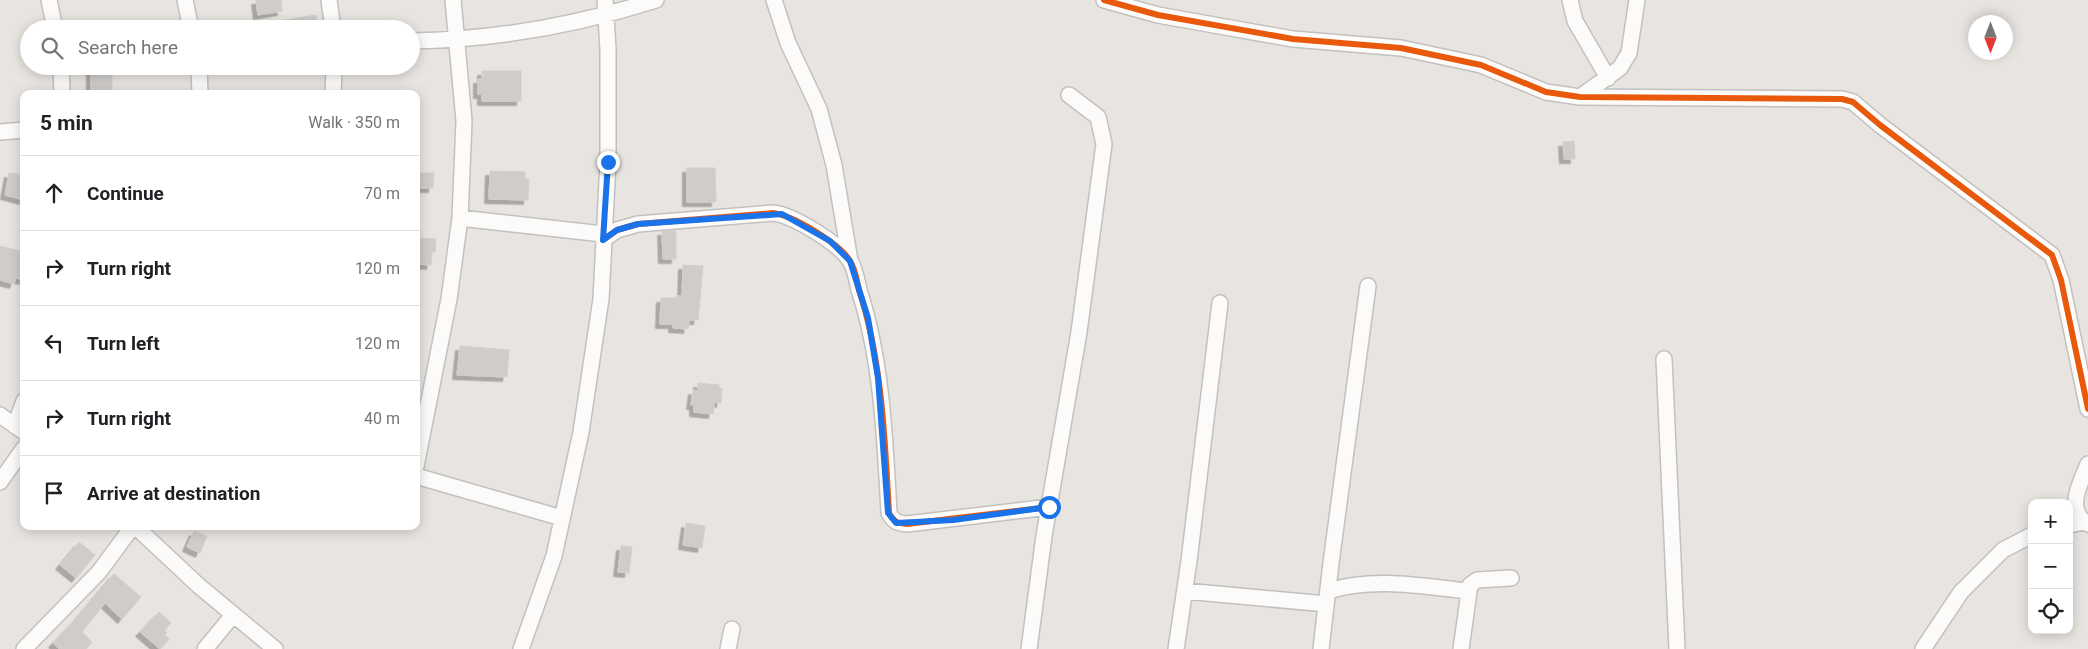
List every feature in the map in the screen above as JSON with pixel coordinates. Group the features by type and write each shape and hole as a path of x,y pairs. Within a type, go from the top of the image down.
{"street":[{"path":"49,0 53,20"},
{"path":"185,0 189,20"},
{"path":"329,0 332,20"},
{"path":"420,432 423,406 449,299 460,218 464,121 453,0"},
{"path":"521,649 554,556 581,432 600,308 608,152 608,49 605,0"},
{"path":"420,42 456,41 517,33 606,16 656,0"},
{"path":"774,0 788,43 819,109 834,165 850,261 868,318 878,378 888,513 896,523 907,524 1049,507"},
{"path":"1104,0 1158,15 1292,39 1401,48 1481,65 1546,92 1580,97 1842,99 1853,102 1880,125 2052,255 2061,280 2088,409"},
{"path":"1570,0 1575,21 1608,78"},
{"path":"1580,97 1620,68 1629,53 1637,0"},
{"path":"61,75 62,90"},
{"path":"199,75 200,90"},
{"path":"333,90 334,75"},
{"path":"1029,649 1049,507 1079,332 1104,144 1098,117 1069,95"},
{"path":"0,132 20,130"},
{"path":"460,218 603,237 617,230 638,224 782,214 830,241 850,261"},
{"path":"1321,649 1368,286"},
{"path":"1176,649 1185,591 1220,303"},
{"path":"1664,359 1677,649"},
{"path":"0,416 20,429"},
{"path":"0,482 20,454"},
{"path":"2080,523 2075,506 2088,464"},
{"path":"420,477 562,518"},
{"path":"24,649 99,572 131,530"},
{"path":"138,530 199,586 275,649"},
{"path":"1923,649 1961,592 2003,550 2028,537"},
{"path":"1461,649 1470,584 1477,580 1511,578"},
{"path":"1185,591 1327,597 1348,585 1364,583 1408,584 1468,591"},
{"path":"205,649 233,615"},
{"path":"728,649 732,629"}],"building":[{"path":"256,0 281,0 282,11 258,15"},
{"path":"316,15 317,20 285,20"},
{"path":"482,71 521,71 521,101 482,101 482,94 478,94 478,79 482,79"},
{"path":"91,75 112,75 112,90 91,90"},
{"path":"1574,141 1575,159 1564,159 1563,142"},
{"path":"687,168 715,168 716,202 687,202"},
{"path":"490,171 525,172 525,179 529,179 528,200 489,199"},
{"path":"9,173 20,174 20,199 5,195"},
{"path":"420,173 434,173 433,188 420,188"},
{"path":"662,231 676,231 676,259 663,259"},
{"path":"420,238 436,239 431,265 420,264"},
{"path":"0,246 20,251 20,279 16,278 14,284 0,280"},
{"path":"683,265 703,266 698,320 689,320 688,329 673,328 673,324 660,324 661,298 682,296"},
{"path":"460,346 509,350 507,377 457,375"},
{"path":"698,383 719,385 719,388 722,389 721,403 714,402 713,414 694,412 694,405 691,405 693,390 698,391"},
{"path":"686,523 705,526 702,548 683,545"},
{"path":"194,531 207,536 200,553 187,547"},
{"path":"79,542 95,555 76,578 60,565"},
{"path":"621,546 632,547 629,573 618,572"},
{"path":"114,574 141,597 122,619 105,603 82,632 92,642 86,649 59,649 53,643 78,617"},
{"path":"159,612 171,623 164,630 167,633 165,635 169,639 160,649 140,632"}],"cycle path":[{"path":"1104,0 1158,15 1293,39 1401,48 1481,65 1546,92 1580,97 1842,99 1853,102 1880,125 2052,255 2061,280 2088,409"},
{"path":"603,240 617,230 638,224 773,213 792,219 815,231 845,254 852,264 856,275 878,372 884,429 889,513 894,520 907,524 1049,507"}],"route":[{"path":"608,162 603,240 625,226 638,224 782,214 793,218 830,241 850,261 868,318 878,378 887,478 888,513 896,523 907,524 953,520 1049,507"}]}
